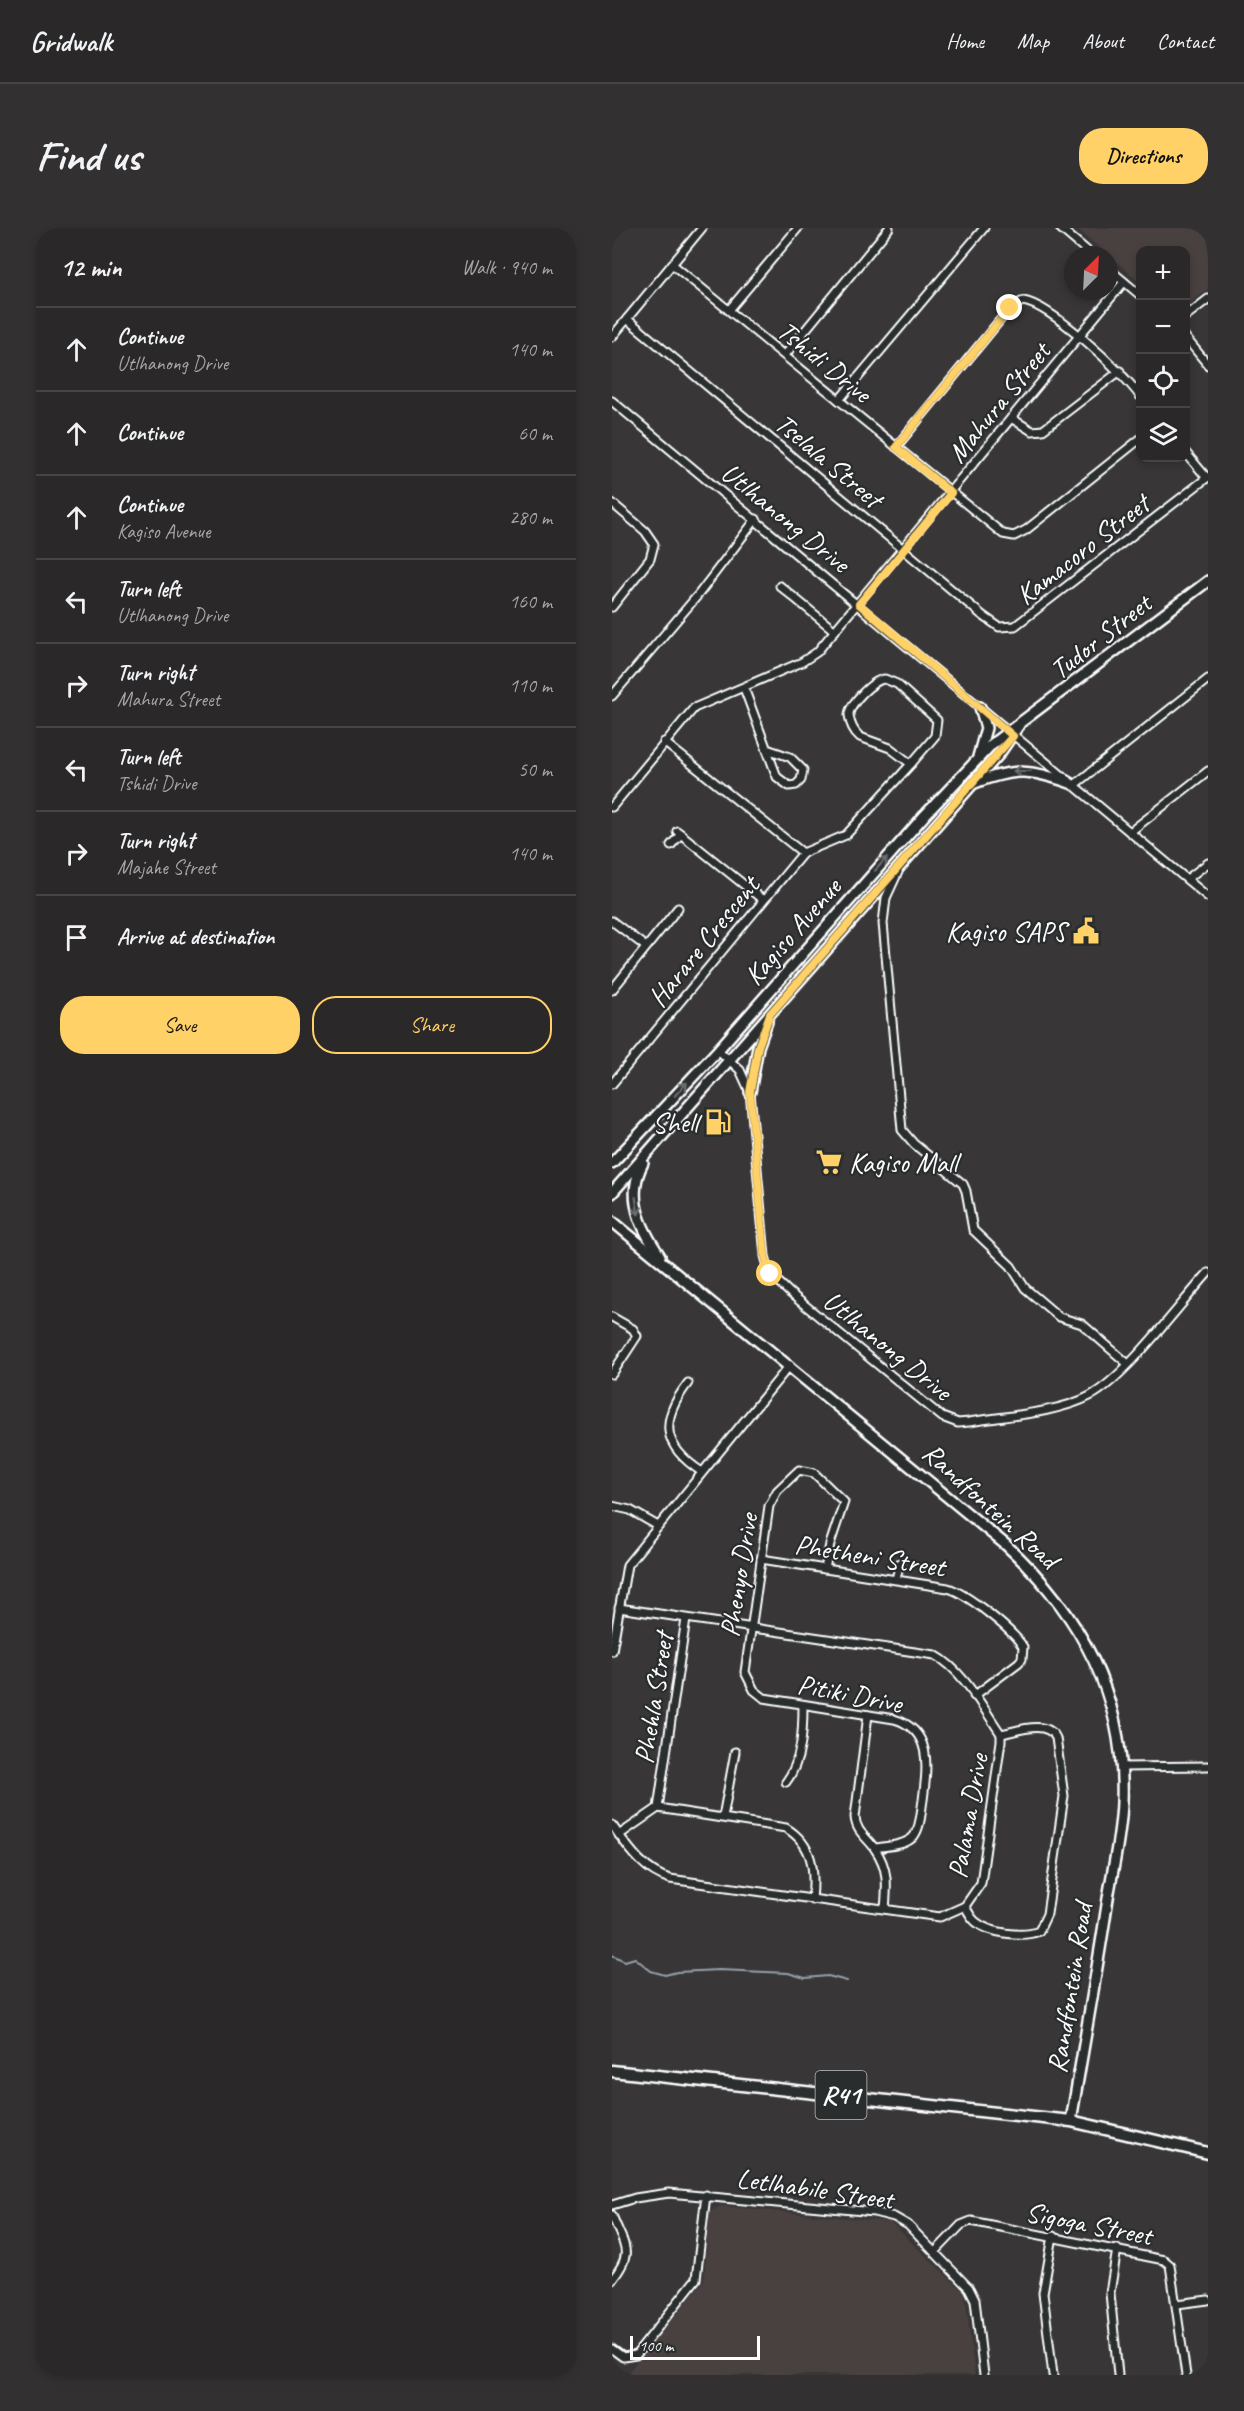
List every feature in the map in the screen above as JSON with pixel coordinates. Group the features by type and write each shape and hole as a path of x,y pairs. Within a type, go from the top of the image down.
{"main road":[{"name":"R41","path":"612,2071 1071,2121 1208,2153"}],"street":[{"path":"612,337 702,228"},
{"path":"729,310 798,228"},
{"path":"785,355 889,228"},
{"path":"839,400 984,228"},
{"path":"1060,228 1081,246"},
{"name":"Tshidi Drive","path":"672,264 996,530 1014,536 1053,509 1136,442"},
{"path":"1118,277 1136,292"},
{"name":"Mahura Street","path":"612,807 694,708 811,657 859,604 1124,282"},
{"path":"1190,312 1208,299"},
{"path":"896,447 1015,304 1023,301 1043,307 1120,371 1136,391"},
{"name":"Tselala Street","path":"627,319 990,622 1007,628"},
{"path":"1190,344 1208,365"},
{"path":"1011,418 1032,431 1042,430 1120,371"},
{"name":"Utlhanong Drive","path":"612,400 1208,897"},
{"path":"1190,459 1207,478"},
{"name":"Kamacoro Street","path":"1007,628 1024,619 1207,478"},
{"path":"612,503 645,531 654,544 650,559 613,605"},
{"path":"612,696 698,595 756,519"},
{"name":"Tudor Street","path":"1010,733 1208,581"},
{"path":"780,586 835,632"},
{"path":"664,742 803,853 846,835 911,764 935,736 937,720 891,680 876,680 849,712 853,729 860,737 890,748 911,764"},
{"path":"973,783 1004,773 1023,770 1072,784 1208,680"},
{"path":"744,688 767,749 781,782 793,786 801,780 803,770 795,760 767,749"},
{"path":"977,759 986,728 980,707"},
{"name":"Kagiso Avenue","path":"613,1161 718,1050 977,759 1010,733"},
{"name":"Kagiso Avenue","path":"612,1193 973,783 1010,733"},
{"path":"1130,832 1208,771"},
{"path":"671,845 679,833 763,900"},
{"name":"Harare Crescent","path":"612,1084 803,853"},
{"path":"904,861 886,898 884,930 902,1130 914,1144 965,1187 973,1230 1011,1266 1024,1288 1059,1317 1082,1324 1128,1364"},
{"path":"1187,879 1208,863"},
{"path":"612,990 678,908"},
{"path":"612,921 646,947"},
{"path":"750,1092 758,1047 770,1014"},
{"name":"Utlhanong Drive","path":"718,1050 744,1074 750,1092 765,1256 770,1274 935,1413 950,1420 969,1422 1066,1405 1096,1393 1128,1364 1208,1273"},
{"path":"650,1151 636,1183 636,1207 644,1233 666,1264"},
{"name":"Randfontein Road","path":"612,1221 790,1365 1006,1545 1047,1586 1071,1617 1095,1659 1115,1722 1122,1767 1122,1804 1098,1967 1071,2121"},
{"path":"612,1228 624,1231"},
{"path":"612,1317 627,1324 637,1336 612,1374"},
{"path":"612,1651 627,1565 790,1365"},
{"path":"688,1383 671,1406 669,1433 675,1450 683,1460 702,1472"},
{"name":"Phenyo Drive","path":"745,1672 771,1500 794,1473 809,1471 844,1502 830,1544 825,1569"},
{"path":"612,1506 630,1510 658,1526"},
{"name":"Phetheni Street","path":"761,1559 896,1580 961,1593 1021,1642 1023,1647 1022,1659 974,1696"},
{"path":"896,1580 900,1563"},
{"name":"Palama Drive","path":"612,1825 640,1861 651,1871 670,1880 940,1917 965,1906 981,1883 1001,1734 974,1696 946,1663 935,1655 619,1608"},
{"name":"Phehla Street","path":"619,1835 658,1808 686,1619"},
{"name":"Pitiki Drive","path":"745,1672 754,1690 764,1698 868,1714 908,1724 925,1748 928,1764 919,1823 914,1836 908,1841 875,1848"},
{"path":"786,1782 795,1770 803,1726 803,1705"},
{"path":"868,1714 855,1817 858,1830 875,1848 887,1875 885,1909"},
{"path":"965,1906 973,1920 982,1926 1021,1934 1039,1931 1047,1914 1064,1796 1056,1738 1054,1732 1044,1727 1001,1734"},
{"path":"723,1817 735,1752"},
{"path":"1122,1767 1208,1766"},
{"path":"658,1808 778,1826 792,1832 812,1860 814,1878 812,1900"},
{"name":"Letlhabile Street","path":"612,2205 657,2194 706,2195 885,2214 908,2225 973,2294 984,2375"},
{"path":"612,2349 623,2357 636,2355 692,2285 698,2271 706,2195"},
{"path":"612,2216 627,2256 625,2264 612,2280"},
{"name":"Sigoga Street","path":"935,2252 961,2225 971,2221 1117,2249 1168,2262 1186,2375"},
{"path":"1053,2236 1043,2293 1053,2375"},
{"path":"1117,2249 1110,2293 1118,2375"},
{"path":"1176,2304 1208,2300"}],"shaded area":[{"path":"1076,228 1208,228 1208,289 1190,303 1190,246 1136,246 1136,279 1118,263 1118,246 1097,246"},
{"path":"721,2206 890,2222 965,2293 975,2375 626,2375 704,2280 709,2212"}],"waterway":[{"path":"612,1955 625,1961 635,1958 651,1971 665,1975 677,1972 719,1970 788,1973 805,1978 828,1976 847,1981"}],"place":[{"name":"Kagiso SAPS","path":"1086,931"},
{"name":"Shell","path":"718,1122"},
{"name":"Kagiso Mall","path":"829,1162"}],"route":[{"path":"770,1274 765,1256 750,1092 758,1047 770,1014 1013,736 859,604 951,493 896,447 1010,308"}]}
